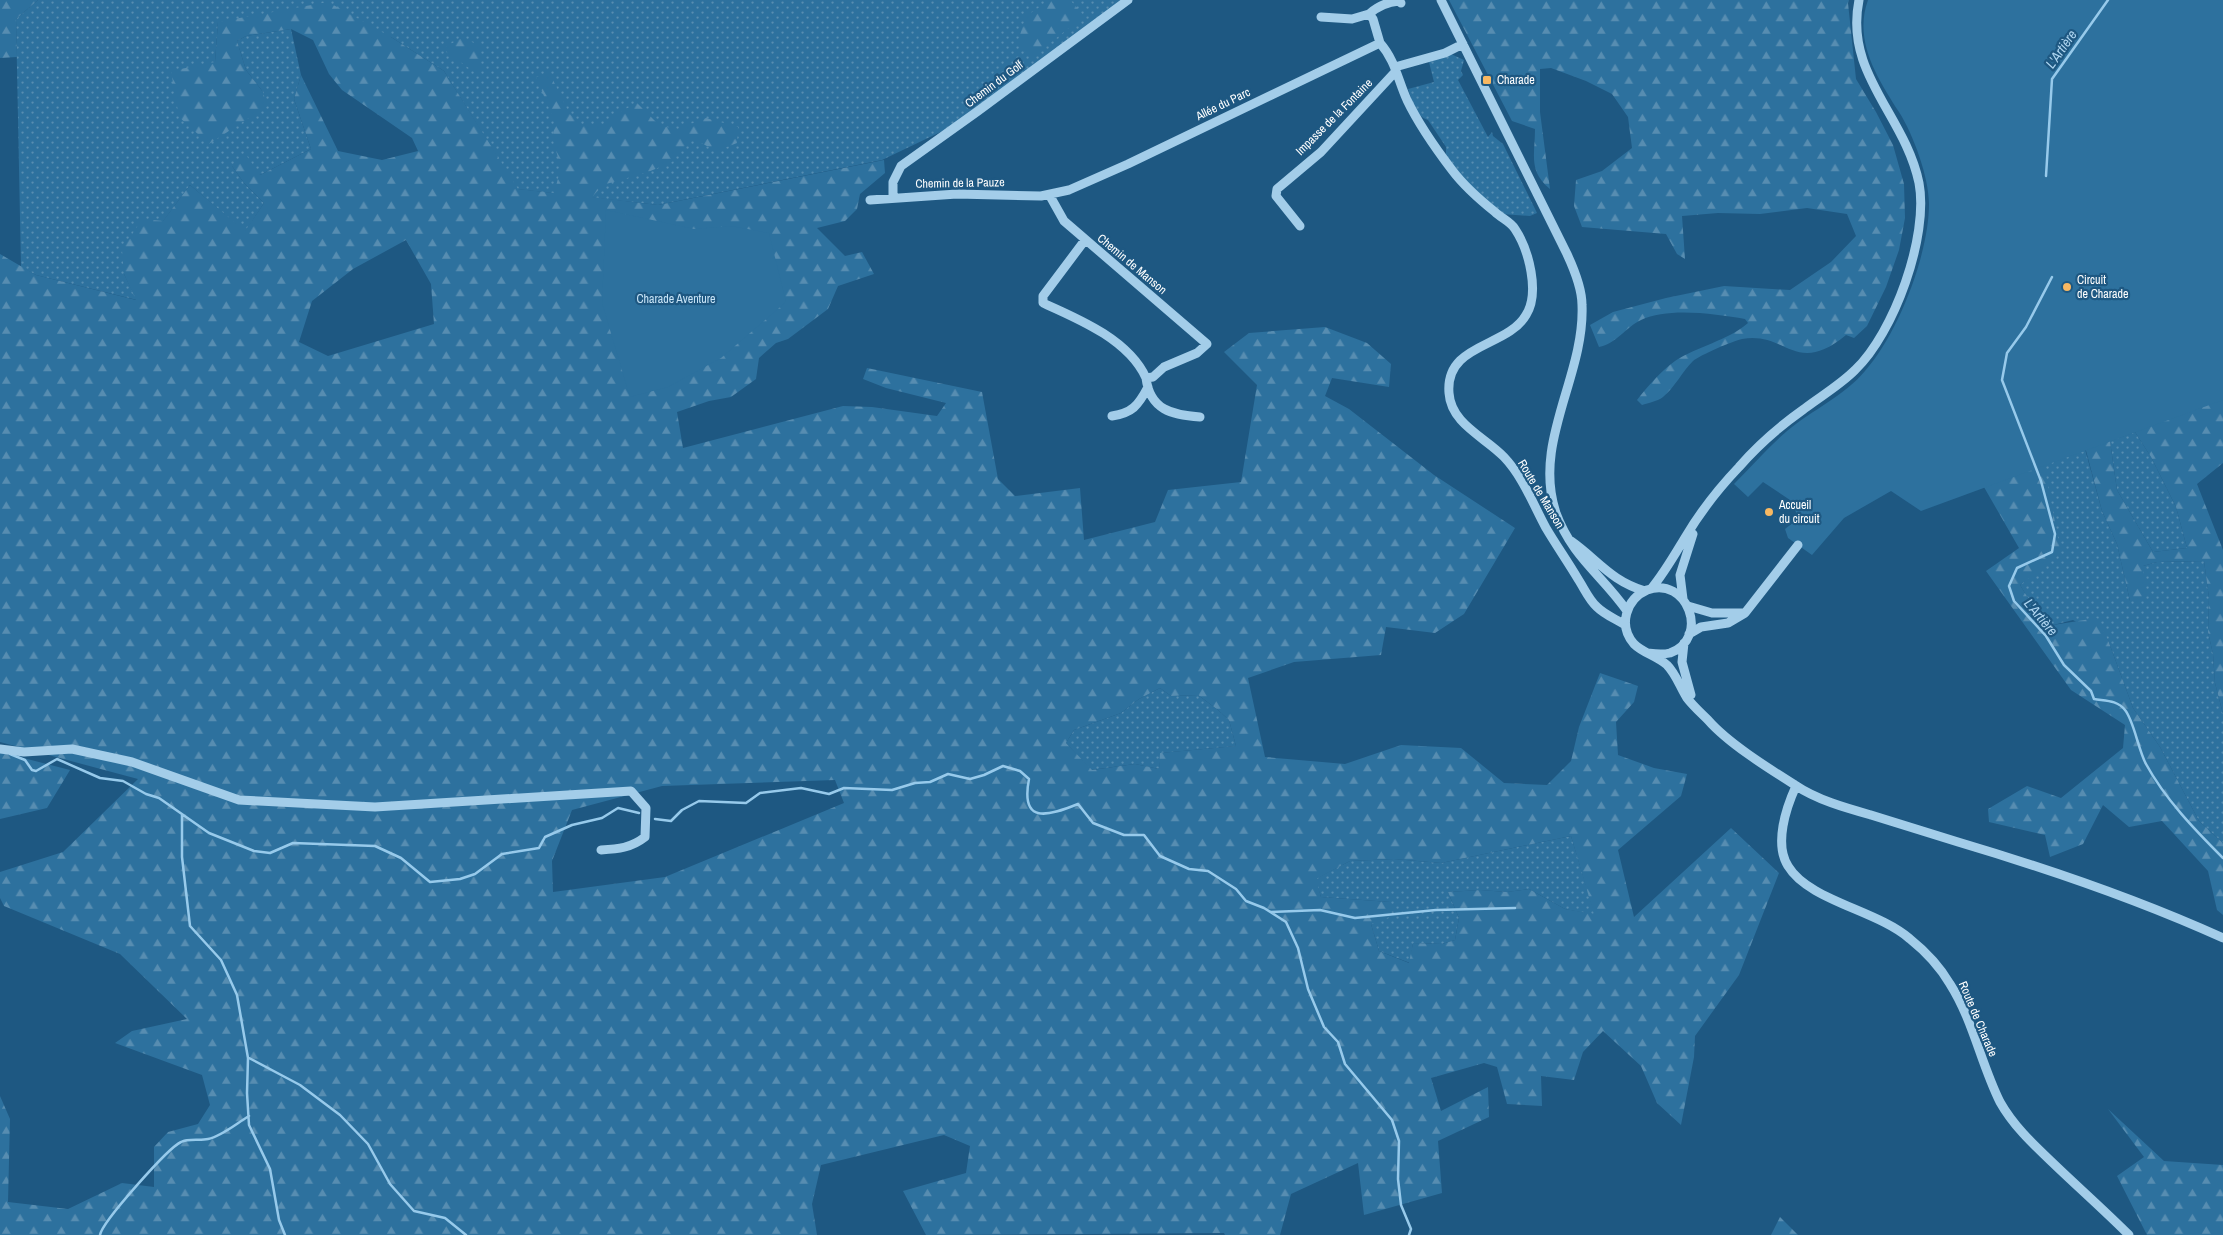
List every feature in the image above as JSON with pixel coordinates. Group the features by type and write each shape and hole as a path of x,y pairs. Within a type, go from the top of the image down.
{"street":[{"name":"Chemin du Golf","path":"893,197 894,182 901,166 1128,0"},
{"path":"1441,0 1567,254 1577,280 1582,302 1582,320 1575,358 1553,435 1550,455 1552,499 1561,526 1580,558 1604,581 1627,611"},
{"path":"1860,0 1856,20 1857,38 1864,65 1903,140 1918,181 1921,219 1911,264 1884,329 1862,363 1846,378 1802,410 1756,449 1722,485 1687,534 1667,570 1648,590 1630,603 1625,625 1633,642 1666,664 1688,698 1709,722 1796,786 1856,811 2097,886 2223,938"},
{"path":"1321,18 1352,19 1369,14 1376,8 1391,2 1399,1 1401,3"},
{"path":"1369,14 1380,43 1390,54 1396,69 1445,53 1463,44"},
{"name":"Allée du Parc","path":"1050,196 1069,190 1128,164 1380,43"},
{"name":"Impasse de la Fontaine","path":"1300,226 1276,196 1277,189 1321,152 1396,69"},
{"name":"Route de Manson","path":"1396,69 1414,112 1453,171 1469,189 1515,228 1533,284 1533,300 1522,322 1501,336 1471,351 1457,364 1450,380 1448,392 1450,402 1462,422 1504,457 1598,608 1625,625"},
{"name":"Chemin de la Pauze","path":"870,200 957,194 1050,196"},
{"name":"Chemin de Manson","path":"1050,196 1064,221 1206,344 1197,353 1164,367 1147,383"},
{"path":"1085,240 1043,296 1043,302 1089,324 1111,339 1142,368 1156,403 1167,411 1183,416 1200,418"},
{"path":"1112,416 1126,414 1140,402 1147,383"},
{"path":"1699,711 1686,682 1682,662 1684,643 1689,634 1691,622 1680,575 1684,559 1702,514"},
{"path":"1568,539 1614,578 1628,586 1648,590 1658,588 1673,592 1686,603 1712,613 1745,613"},
{"path":"1689,634 1702,627 1728,623 1745,613 1798,545"},
{"path":"1648,653 1662,655 1672,652 1684,643"},
{"path":"0,749 24,752 72,748 132,762 209,792 248,801 375,807 631,791 646,808 644,837 636,845 601,850"},
{"name":"Route de Charade","path":"1796,786 1782,836 1783,853 1790,871 1809,886 1900,930 1932,960 1950,983 1962,1005 1990,1079 2008,1113 2027,1138 2129,1235"}],"green space":[{"path":"0,0 38,0 16,19 17,57 0,58"},
{"path":"38,0 1128,0 976,115 882,160 658,205 517,189 444,71 391,37 218,22 215,62 263,92 246,70 237,41 246,36 291,29 301,75 294,99 311,149 260,175 232,166 244,183 264,203 245,232 190,185 124,274 137,300 36,275 21,267 16,19"},
{"path":"1449,0 1849,0 1856,79 1893,145 1904,184 1905,218 1899,250 1886,287 1867,326 1854,338 1846,335 1829,347 1815,352 1803,353 1757,338 1738,340 1697,358 1663,397 1642,405 1637,400 1654,379 1675,361 1722,339 1748,323 1745,319 1720,315 1678,313 1652,316 1641,320 1616,339 1599,347 1590,325 1613,312 1666,298 1724,286 1790,290 1831,262 1856,236 1847,214 1807,208 1760,214 1718,213 1682,216 1685,259 1677,254 1666,234 1582,227 1574,206 1576,180 1602,171 1632,148 1628,117 1612,94 1586,81 1551,68 1540,69 1540,112 1550,189 1538,176 1534,162 1535,129 1512,121"},
{"name":"Circuit de Charade","path":"1868,0 2223,0 2223,400 1921,511 1891,491 1844,518 1812,555 1788,538 1785,529 1799,518 1790,500 1763,482 1748,497 1734,484 1787,431 1838,395 1865,371 1889,336 1900,315 1924,246 1929,204 1926,181 1910,132 1883,86 1870,59 1864,30 1864,15"},
{"path":"1049,1 1071,1 1084,16 1031,58 1017,44 1026,16"},
{"path":"328,2 391,37 444,71 518,189 554,193 561,168 553,140 554,120 536,77 550,74 569,113 581,125 604,126 622,111 637,103 660,126 678,129 706,118 738,127 737,143 716,151 694,139 680,150 672,162 648,172 603,185 592,197 658,205 884,160 885,173 860,194 857,209 845,221 817,228 845,256 862,252 874,274 838,286 828,309 788,339 776,343 759,358 756,379 731,397 709,401 677,412 683,448 843,406 872,407 937,416 946,403 886,388 863,379 867,368 982,392 998,479 1015,496 1080,488 1084,540 1155,522 1168,490 1241,482 1257,385 1224,352 1249,333 1325,327 1367,343 1391,364 1389,387 1332,378 1325,396 1349,409 1434,475 1515,528 1464,614 1435,633 1386,627 1381,655 1294,662 1248,678 1265,757 1345,764 1401,745 1461,748 1504,783 1547,785 1571,761 1579,727 1600,673 1638,686 1634,702 1616,722 1618,755 1654,768 1687,774 1681,796 1618,850 1634,917 1731,828 1779,873 1739,975 1695,1036 1694,1057 1681,1125 1657,1103 1641,1066 1603,1031 1583,1052 1574,1080 1541,1076 1542,1106 1507,1104 1497,1067 1484,1063 1431,1078 1441,1111 1488,1087 1489,1117 1438,1141 1442,1193 1364,1215 1358,1163 1291,1194 1280,1235 1225,1235 1224,1233 926,1235 903,1191 966,1173 970,1146 944,1135 821,1165 812,1204 817,1235 0,1235 0,1096 10,1119 8,1202 68,1209 122,1183 154,1187 154,1147 168,1132 198,1124 210,1105 202,1075 115,1043 132,1031 187,1019 120,954 4,906 0,898 0,872 63,852 138,779 0,742 0,254 36,275 136,300 124,274 122,250 142,219 163,221 190,185 245,231 264,203 244,183 232,166 246,155 260,175 311,149 294,99 301,75 338,151 382,160 418,151 412,138 342,90 329,74 313,40 291,29 246,36 237,41 246,70 263,92 267,106 209,144 179,117 171,71 215,62 218,22","holes":["406,240 431,284 434,324 328,356 299,342 312,301 353,269","1160,688 1171,696 1198,695 1229,720 1236,746 1160,753 1159,769 1135,764 1092,770 1066,743 1074,730 1121,713 1139,699","835,780 844,803 665,877 553,892 552,861 572,810 662,786","1571,836 1594,914 1565,909 1529,889 1507,892 1480,890 1448,892 1459,918 1455,940 1442,944 1413,943 1409,963 1379,951 1371,924 1392,916 1390,902 1321,897 1316,879 1350,861 1394,859 1441,863"]},
{"path":"463,37 481,47 481,70 476,73 442,49"},
{"path":"1451,54 1464,60 1461,71 1463,75 1458,80 1488,137 1492,132 1493,136 1503,144 1537,213 1530,216 1501,214 1466,183 1446,156 1446,147 1428,120 1417,111 1408,89 1434,82 1429,62"},
{"path":"2223,54 2223,463 2197,484 2223,550 2223,714 2215,683 2213,654 2208,632 2209,598 2204,561 2157,562 2143,566 2146,599 2130,601 2117,544 2102,511 2072,398 2028,416 2046,476 2061,553 2020,585 2033,606 2053,625 2097,618 2108,640 2133,708 2160,747 2199,821 2223,843 2223,915 2217,910 2208,871 2162,821 2129,827 2103,805 2083,844 2050,857 2045,835 1989,822 1988,809 2027,786 2061,798 2123,748 2125,725 2071,690 1986,571 2019,548 1965,454","holes":["2135,432 2151,457 2176,507 2187,548 2153,552 2117,490 2110,441"]},
{"name":"Charade Aventure","path":"606,210 694,229 731,226 769,233 786,302 721,358 668,387 630,397 602,303"},
{"path":"2071,398 2102,511 2117,544 2130,601 2143,566 2157,562 2204,561 2209,598 2208,632 2213,654 2215,683 2223,714 2223,843 2199,821 2160,747 2133,708 2108,640 2073,620 2053,625 2033,606 2020,585 2033,573 2028,416"},
{"path":"2135,432 2151,457 2176,507 2187,548 2153,552 2117,490 2110,441"},
{"path":"1160,688 1171,696 1198,695 1218,710 1229,720 1236,746 1161,753 1159,769 1135,764 1091,770 1066,743 1074,730 1121,713 1139,699"},
{"path":"0,752 70,770 47,808 0,819"},
{"path":"1571,836 1595,915 1565,909 1529,889 1507,892 1480,890 1448,892 1459,918 1455,940 1442,944 1413,943 1410,963 1379,951 1371,924 1390,902 1321,897 1315,879 1350,861 1394,859 1441,863"},
{"path":"2108,1109 2164,1161 2223,1165 2223,1235 2147,1235 2117,1176 2144,1157"},
{"path":"1780,1217 1798,1235 1771,1235"}],"waterway":[{"name":"L'Artière","path":"2046,176 2052,79 2108,0"},
{"name":"L'Artière","path":"2052,277 2026,327 2007,353 2002,380 2041,481 2055,534 2052,552 2017,568 2009,586 2014,601 2046,636 2064,665 2091,691 2094,699 2115,703 2125,710 2131,721 2143,758 2162,790 2181,814 2223,858"},
{"path":"10,754 25,760 32,770 36,771 57,759 100,778 123,781 146,794 159,798 209,833 254,851 270,853 293,843 375,846 401,858 430,882 460,879 475,874 502,854 539,848 545,837 572,825 602,818 618,808 639,813"},
{"path":"655,819 671,821 682,810 699,801 746,803 760,793 801,788 829,794 844,788 892,790 915,783 930,782 948,774 970,779 1003,766 1020,771 1029,779 1027,794 1029,804 1033,810 1039,813 1056,812 1078,804 1093,823 1124,835 1144,835 1160,856 1189,869 1208,871 1236,889 1246,901 1264,908 1286,922 1298,948 1308,989 1324,1027 1338,1042 1345,1064 1392,1120 1399,1141 1398,1179 1401,1205 1411,1229 1409,1235"},
{"path":"182,815 182,857 190,926 221,960 237,995 248,1058 247,1093 249,1125 270,1169 279,1220 285,1235"},
{"path":"1271,912 1320,910 1355,918 1436,910 1515,908"},
{"path":"249,1058 300,1085 340,1115 368,1144 390,1184 414,1211 445,1218 466,1235"},
{"path":"100,1235 123,1201 174,1147 184,1141 205,1140 213,1137 249,1116"}],"place":[{"name":"Charade","path":"1487,80"},
{"name":"Circuit de Charade","path":"2067,287"},
{"name":"Accueil du circuit","path":"1769,512"}]}
